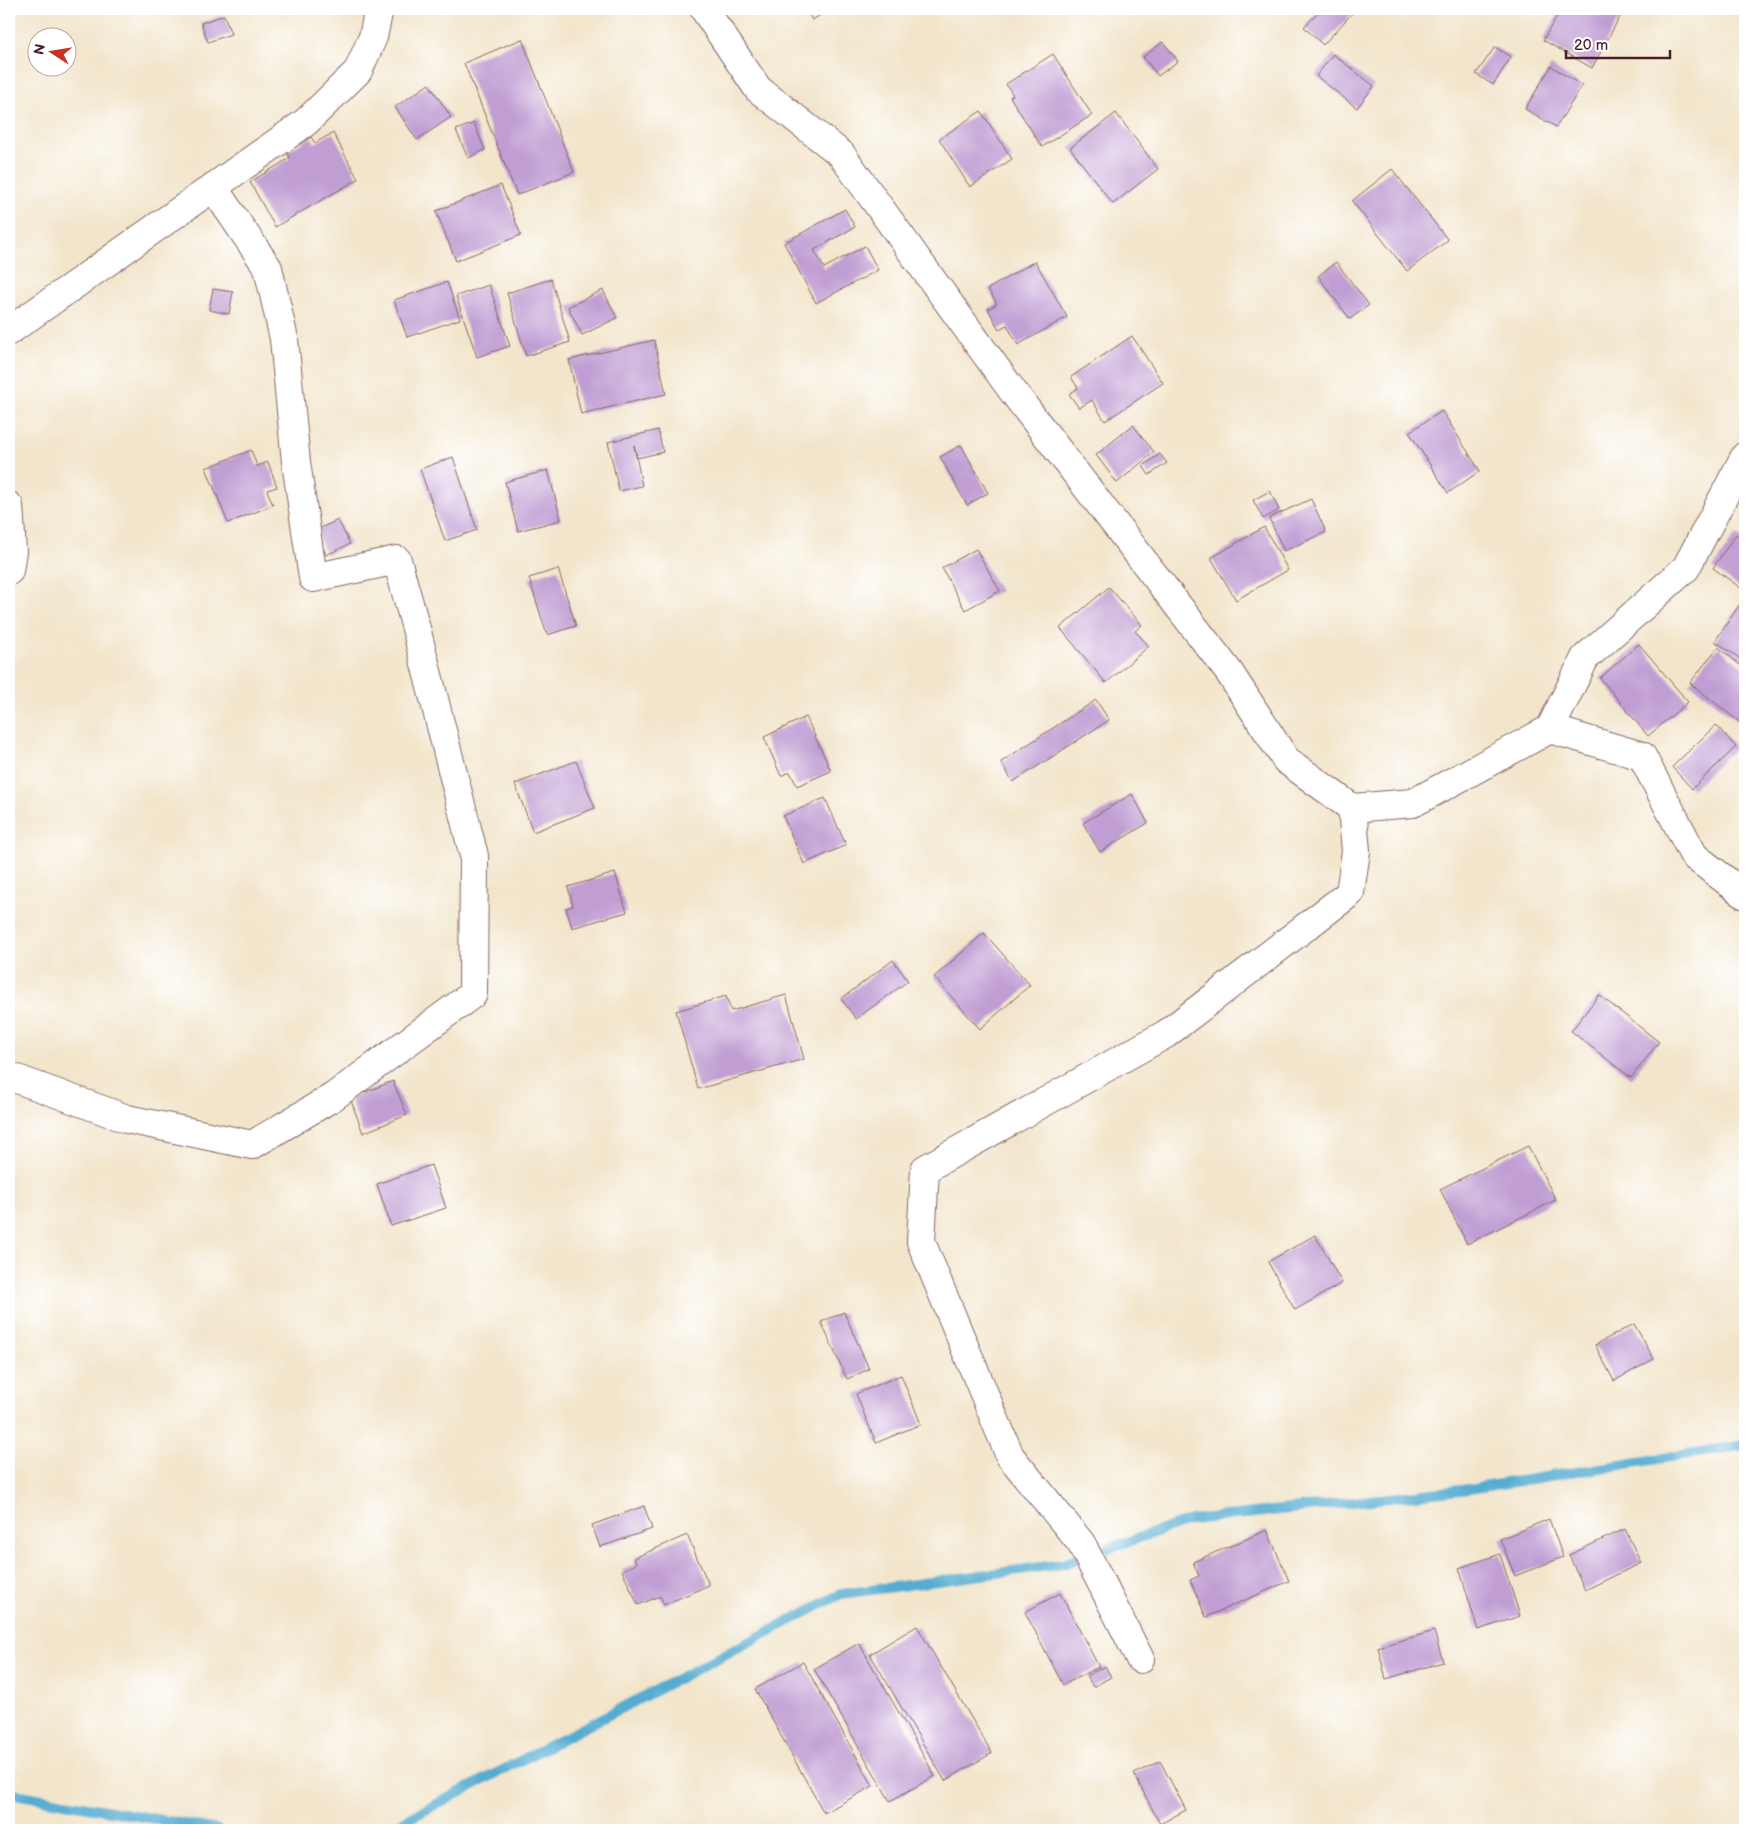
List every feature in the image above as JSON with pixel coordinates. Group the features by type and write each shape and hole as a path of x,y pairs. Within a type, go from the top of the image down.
{"street":[{"path":"9,331 306,122 358,71 372,37 379,9"},
{"path":"704,9 758,89 841,154 1014,393 1229,672 1286,760 1352,808 1414,803 1550,729 1585,658 1686,568 1745,456"},
{"path":"9,1076 127,1119 252,1145 333,1098 473,994 474,856 397,560 313,578 296,462 284,339 268,268 213,187"},
{"path":"9,506 12,551 9,571"},
{"path":"1550,729 1642,756 1694,856 1745,894"},
{"path":"1140,1659 1081,1543 1010,1456 921,1242 925,1169 1166,1034 1350,893 1356,851 1352,808"}],"building":[{"path":"806,9 831,9 812,20"},
{"path":"1321,9 1356,9 1323,45 1304,27"},
{"path":"1561,9 1624,9 1592,68 1543,40"},
{"path":"224,15 231,34 208,42 201,23"},
{"path":"522,39 574,172 517,195 464,63"},
{"path":"1163,42 1178,61 1158,76 1143,57"},
{"path":"1495,47 1511,57 1493,85 1476,74"},
{"path":"1053,54 1092,115 1042,147 1010,97 1013,95 1006,84"},
{"path":"1333,54 1374,86 1357,108 1316,76"},
{"path":"1551,66 1582,86 1556,127 1525,109"},
{"path":"429,84 451,117 417,140 395,107"},
{"path":"981,111 1012,159 970,187 939,139"},
{"path":"1116,113 1158,169 1113,204 1070,148"},
{"path":"474,123 485,150 468,158 456,130"},
{"path":"333,133 358,179 275,227 250,182 290,158 287,152 311,137 315,143"},
{"path":"1392,169 1448,240 1407,271 1352,201"},
{"path":"501,185 521,235 456,261 436,211"},
{"path":"845,209 855,227 814,250 824,268 865,246 878,270 816,303 784,243"},
{"path":"1035,261 1067,317 1018,345 1007,325 999,329 988,309 997,304 988,289"},
{"path":"1336,262 1369,305 1350,319 1318,276"},
{"path":"551,279 570,342 526,356 507,293"},
{"path":"447,282 460,319 407,337 394,300"},
{"path":"489,285 510,346 477,357 456,296"},
{"path":"213,289 233,292 229,314 209,310"},
{"path":"603,290 617,318 582,335 568,307"},
{"path":"1132,336 1163,383 1105,421 1092,400 1079,408 1069,394 1078,388 1071,377"},
{"path":"654,340 666,394 581,414 569,360"},
{"path":"1442,411 1480,471 1448,493 1409,432"},
{"path":"1133,425 1154,452 1117,483 1096,455"},
{"path":"658,430 663,452 637,458 634,445 642,486 619,491 608,442"},
{"path":"961,445 988,493 967,505 940,457"},
{"path":"251,450 257,466 268,462 277,487 267,490 273,505 228,523 206,468"},
{"path":"1160,454 1167,463 1149,475 1143,466"},
{"path":"453,457 477,530 445,541 420,469"},
{"path":"548,470 561,520 518,531 505,482"},
{"path":"1270,491 1279,510 1263,519 1253,500"},
{"path":"1311,499 1326,532 1284,551 1269,518"},
{"path":"338,520 350,544 326,555 316,530"},
{"path":"1264,527 1288,570 1236,600 1211,558"},
{"path":"1736,534 1745,540 1745,591 1713,568"},
{"path":"976,549 1000,591 965,610 942,568"},
{"path":"558,569 576,626 547,635 529,578"},
{"path":"1109,587 1142,625 1135,631 1149,646 1106,683 1060,628"},
{"path":"1740,604 1745,607 1745,662 1715,641"},
{"path":"1639,644 1688,702 1648,736 1600,678"},
{"path":"1718,647 1745,669 1745,720 1742,724 1690,683"},
{"path":"1096,700 1109,720 1013,782 1001,762"},
{"path":"806,717 831,771 797,786 790,772 781,776 764,737"},
{"path":"1716,725 1736,747 1692,789 1672,767"},
{"path":"576,761 595,808 533,832 515,784"},
{"path":"1132,794 1148,823 1100,852 1083,823"},
{"path":"825,798 846,845 804,864 783,816"},
{"path":"615,873 627,912 572,928 566,908 573,906 568,887"},
{"path":"984,933 1030,985 980,1029 934,977"},
{"path":"893,960 908,981 856,1019 841,999"},
{"path":"786,995 804,1059 698,1089 676,1011 726,996 731,1011"},
{"path":"1599,995 1659,1042 1631,1078 1571,1031"},
{"path":"393,1081 407,1115 363,1133 350,1098"},
{"path":"1528,1146 1556,1200 1467,1244 1440,1189"},
{"path":"431,1165 446,1208 391,1226 377,1184"},
{"path":"1315,1235 1342,1283 1295,1310 1268,1262"},
{"path":"844,1312 869,1369 847,1379 821,1322"},
{"path":"1634,1324 1654,1359 1614,1381 1595,1345"},
{"path":"901,1375 921,1424 876,1443 856,1394"},
{"path":"644,1506 652,1529 600,1547 592,1525"},
{"path":"1549,1519 1563,1557 1515,1576 1500,1539"},
{"path":"1625,1529 1641,1563 1585,1590 1569,1555"},
{"path":"1267,1530 1289,1581 1206,1617 1190,1580 1199,1576 1193,1562"},
{"path":"687,1535 709,1585 664,1605 660,1596 638,1605 622,1570 636,1564 634,1558"},
{"path":"1500,1554 1520,1616 1478,1630 1459,1568"},
{"path":"1060,1593 1099,1667 1063,1685 1025,1612"},
{"path":"917,1626 992,1753 945,1781 870,1654"},
{"path":"1434,1631 1443,1662 1386,1679 1378,1647"},
{"path":"859,1643 935,1776 890,1801 814,1669"},
{"path":"803,1662 873,1786 824,1813 755,1689"},
{"path":"1105,1666 1111,1677 1093,1687 1087,1676"},
{"path":"1160,1761 1186,1810 1160,1824 1134,1774"}],"waterway":[{"path":"387,1830 841,1594 1063,1564 1191,1520 1469,1489 1745,1445"},
{"path":"9,1793 218,1830"}]}
